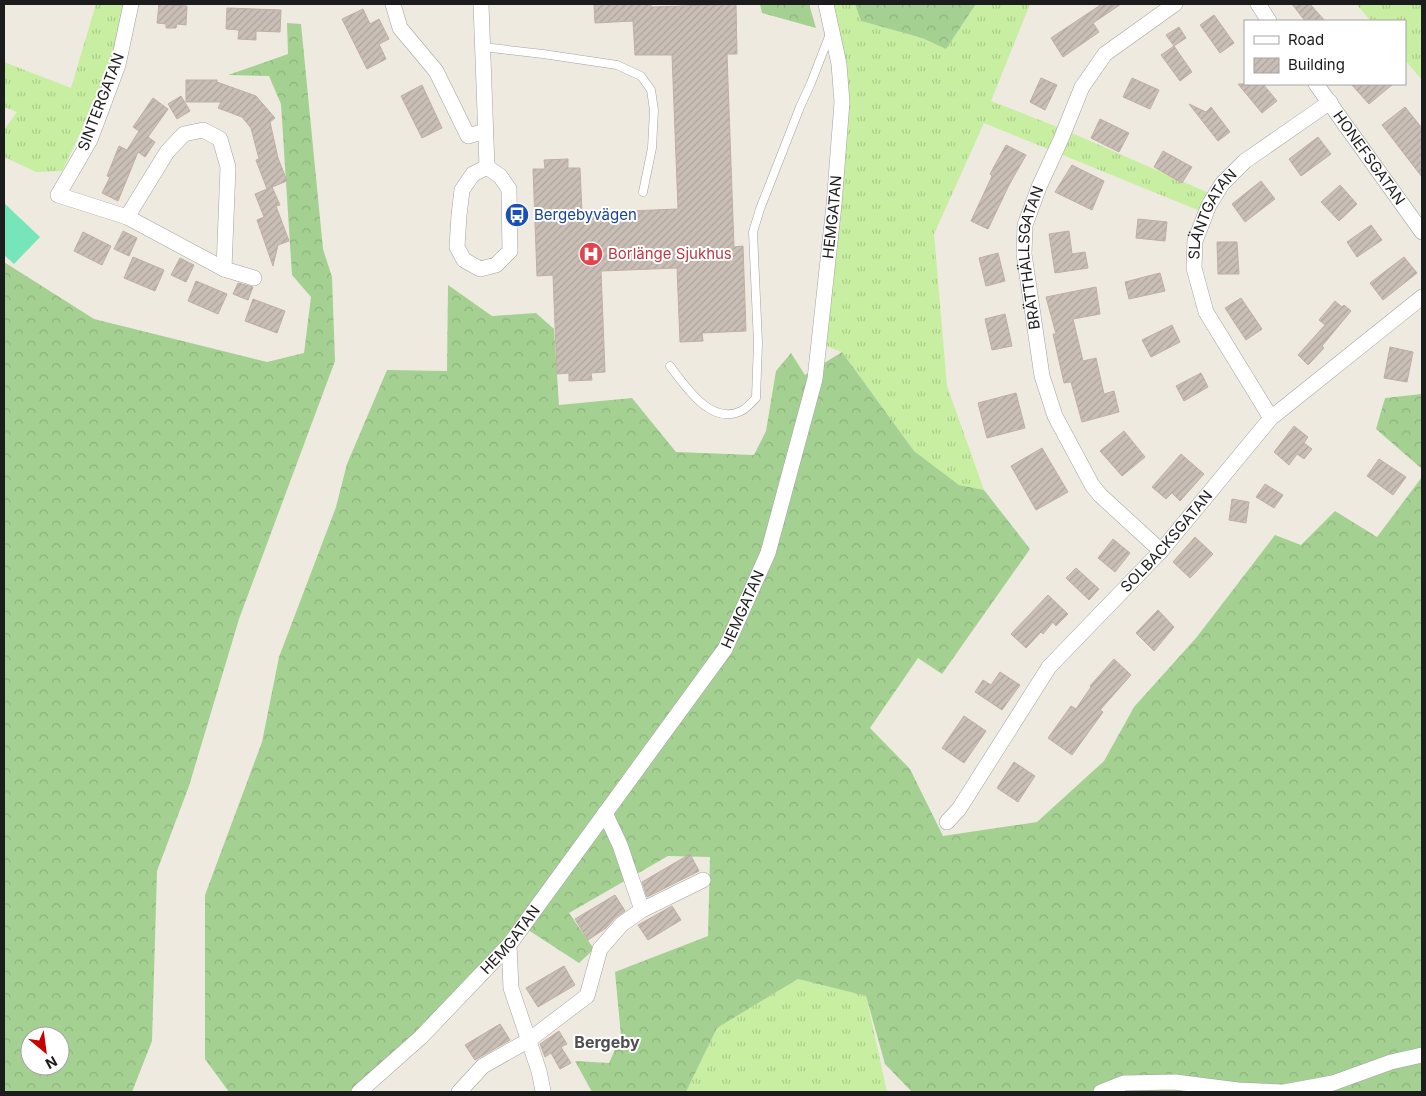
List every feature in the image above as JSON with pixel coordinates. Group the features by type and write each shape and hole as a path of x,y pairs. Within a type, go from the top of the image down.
{"street":[{"name":"SINTERGATAN","path":"126,218 58,195 90,140 118,65 131,4"},
{"path":"394,4 400,28 436,71 468,136 485,131"},
{"path":"481,4 487,167"},
{"name":"HEMGATAN","path":"359,1092 421,1037 509,945 725,649 768,553 815,380 834,205 842,102 839,64 826,4"},
{"name":"BRÄTTHÄLLSGATAN","path":"1161,551 1100,495 1092,485 1055,416 1042,376 1024,254 1025,225 1039,187 1082,87 1105,54 1175,4"},
{"path":"1258,4 1268,20"},
{"name":"HONEFSGATAN","path":"1317,85 1422,232"},
{"name":"SLÄNTGATAN","path":"1271,418 1206,312 1194,268 1195,241 1208,205 1222,184 1245,161 1330,102"},
{"path":"224,269 228,167 220,139 204,130 184,134 167,152 126,218 224,269 254,278"},
{"path":"487,167 500,176 508,190 510,250 496,265 480,269 464,260 458,247 459,215 462,190 473,174 487,167"},
{"name":"SOLBACKSGATAN","path":"947,822 959,809 1049,668 1161,551 1271,418 1422,296"},
{"path":"605,813 620,845 642,910"},
{"path":"459,1092 483,1066 529,1040 587,996 600,949 622,924 642,910 702,880"},
{"path":"509,945 511,988 540,1071 543,1091"},
{"path":"1101,1092 1124,1083 1175,1082 1238,1090 1283,1092 1333,1083 1391,1062 1422,1055"}],"lane":[{"path":"670,366 687,389 710,410 725,415 742,411 756,398 758,343 753,232 800,107 832,29"},
{"path":"483,47 617,65 641,76 651,90 654,110 652,148 643,192"}],"green space":[{"path":"96,4 126,4 113,66 62,171 36,172 4,157 4,130 17,112 4,107 4,62 71,88"},
{"path":"760,4 809,4 816,28 762,13"},
{"path":"832,4 855,4 861,21 922,38 946,49 976,4 1030,4 991,101 1065,130 1218,197 1205,213 984,123 934,234 947,386 984,490 959,485 914,451 842,352 826,346 848,101 836,15"},
{"path":"855,4 976,4 946,49 922,38 861,21"},
{"path":"1356,4 1422,4 1422,80 1406,61 1406,20 1370,20"},
{"path":"287,23 301,24 323,249 332,277 335,361 239,619 189,786 157,871 152,1041 132,1092 4,1092 4,262 94,319 267,362 304,353 311,297 292,275 281,104 269,76 228,75 288,54"},
{"path":"4,203 40,237 14,264 4,255"},
{"path":"448,285 492,316 536,313 554,329 559,405 632,398 676,452 754,455 766,431 776,371 791,353 805,375 842,352 914,451 959,485 984,490 1030,549 942,674 918,658 870,728 910,769 943,836 1037,822 1104,761 1134,707 1196,638 1275,535 1301,545 1335,511 1377,537 1422,477 1422,1092 912,1092 885,1064 866,996 798,979 717,1028 686,1092 592,1092 575,1061 609,1063 621,1036 615,972 708,936 710,857 668,856 569,913 594,949 579,963 519,924 418,1034 350,1092 229,1092 205,1059 205,895 262,742 279,657 336,507 347,464 387,370 447,371"},
{"path":"1422,394 1422,469 1376,429 1385,398"},
{"path":"798,979 866,996 887,1092 686,1092 717,1028"}],"building":[{"path":"159,4 187,6 186,25 177,24 176,28 166,28 166,24 157,23"},
{"path":"594,4 651,4 651,7 736,4 737,54 727,54 734,247 743,246 746,331 702,333 703,341 680,342 677,268 601,271 605,372 591,373 592,380 569,381 569,373 557,374 553,275 537,276 533,169 545,169 544,160 568,159 568,168 580,168 582,213 678,209 672,55 635,55 633,21 595,23"},
{"path":"1102,4 1121,4 1093,23 1099,32 1063,57 1051,38"},
{"path":"1292,4 1310,4 1324,20 1304,20"},
{"path":"227,8 281,10 280,32 256,31 256,40 238,39 239,30 226,29"},
{"path":"363,9 370,24 379,19 389,39 379,44 386,59 367,69 342,19"},
{"path":"1214,15 1234,43 1220,53 1200,25"},
{"path":"1179,27 1186,38 1174,46 1166,35"},
{"path":"1174,46 1192,72 1180,81 1161,55"},
{"path":"1041,78 1057,85 1045,110 1030,102"},
{"path":"1132,78 1159,90 1150,109 1123,97"},
{"path":"186,80 217,80 217,82 256,96 275,118 270,122 278,158 287,181 267,189 256,160 259,159 251,128 242,117 218,108 221,102 186,102"},
{"path":"1238,84 1264,85 1277,101 1262,113"},
{"path":"422,85 442,128 422,138 401,96"},
{"path":"1352,85 1392,85 1369,104"},
{"path":"181,96 190,111 177,119 168,104"},
{"path":"153,98 168,109 148,137 155,142 145,157 138,152 118,201 102,193 110,177 107,176 119,146 127,150 139,131 133,127"},
{"path":"1189,104 1206,112 1211,107 1230,132 1218,141"},
{"path":"1405,107 1422,128 1422,177 1382,125"},
{"path":"1100,119 1129,133 1119,152 1091,138"},
{"path":"1318,137 1331,154 1301,176 1289,159"},
{"path":"1006,145 1026,155 988,229 971,221 992,176 990,174"},
{"path":"1163,151 1192,167 1182,183 1154,167"},
{"path":"1072,165 1104,181 1092,210 1055,192"},
{"path":"1261,181 1275,199 1245,222 1232,204"},
{"path":"1340,185 1357,204 1339,221 1321,202"},
{"path":"272,187 280,205 276,206 289,241 278,245 273,266 257,220 264,217 255,194"},
{"path":"1138,219 1167,222 1165,241 1136,238"},
{"path":"1371,225 1382,240 1357,257 1347,242"},
{"path":"123,231 137,238 129,256 114,249"},
{"path":"1069,231 1072,254 1085,252 1088,268 1055,273 1049,234"},
{"path":"83,232 111,246 102,265 74,251"},
{"path":"1217,242 1237,242 1239,274 1218,274"},
{"path":"998,253 1005,281 986,286 979,258"},
{"path":"133,257 164,270 155,291 124,278"},
{"path":"1404,257 1417,273 1383,300 1370,283"},
{"path":"180,258 194,265 186,282 171,275"},
{"path":"1160,273 1165,291 1129,299 1125,282"},
{"path":"196,281 227,294 218,314 188,301"},
{"path":"238,283 253,287 248,300 233,294"},
{"path":"1096,287 1100,314 1073,319 1083,361 1096,358 1104,394 1114,391 1119,412 1082,422 1071,382 1064,383 1053,334 1056,334 1046,297"},
{"path":"1241,298 1262,329 1246,340 1225,308"},
{"path":"253,299 285,311 277,333 245,321"},
{"path":"1335,301 1351,311 1322,346 1324,348 1308,365 1298,355 1325,325 1319,320"},
{"path":"1005,314 1012,346 992,350 985,319"},
{"path":"1172,325 1180,342 1151,357 1142,340"},
{"path":"1390,347 1413,352 1407,382 1384,378"},
{"path":"1201,373 1208,387 1184,401 1176,386"},
{"path":"1016,393 1025,428 987,438 978,403"},
{"path":"1294,426 1308,437 1304,443 1312,449 1304,459 1297,454 1289,465 1274,452"},
{"path":"1124,431 1145,457 1122,476 1100,451"},
{"path":"1042,448 1068,492 1036,510 1011,466"},
{"path":"1181,454 1204,474 1180,501 1172,493 1166,499 1152,487"},
{"path":"1379,459 1406,477 1393,495 1367,476"},
{"path":"1265,484 1283,495 1274,508 1256,497"},
{"path":"1232,499 1249,502 1246,523 1229,520"},
{"path":"1195,537 1213,554 1190,578 1173,562"},
{"path":"1113,539 1130,553 1115,572 1098,558"},
{"path":"1076,568 1099,589 1089,600 1066,578"},
{"path":"1048,595 1068,614 1056,626 1053,622 1043,634 1041,632 1026,648 1011,634"},
{"path":"1158,610 1174,627 1154,651 1136,633"},
{"path":"1114,659 1131,675 1100,710 1103,712 1072,755 1048,738 1071,706 1076,709 1090,686"},
{"path":"1000,672 1020,685 1002,710 975,692 983,680 991,685"},
{"path":"964,716 986,731 964,763 942,748"},
{"path":"1014,762 1035,776 1018,802 997,788"},
{"path":"690,854 699,871 647,897 642,882"},
{"path":"615,895 625,911 606,928 588,940 575,919"},
{"path":"672,906 681,920 648,940 638,925"},
{"path":"564,966 575,985 538,1007 526,988"},
{"path":"500,1024 510,1040 475,1060 465,1045"},
{"path":"559,1031 567,1044 561,1047 571,1063 560,1069 551,1053 545,1057 540,1044"}],"place":[{"name":"Bergebyvägen","path":"517,215"},
{"name":"Borlänge Sjukhus","path":"591,254"}],"district":[{"name":"Bergeby","path":"607,1042"}]}
